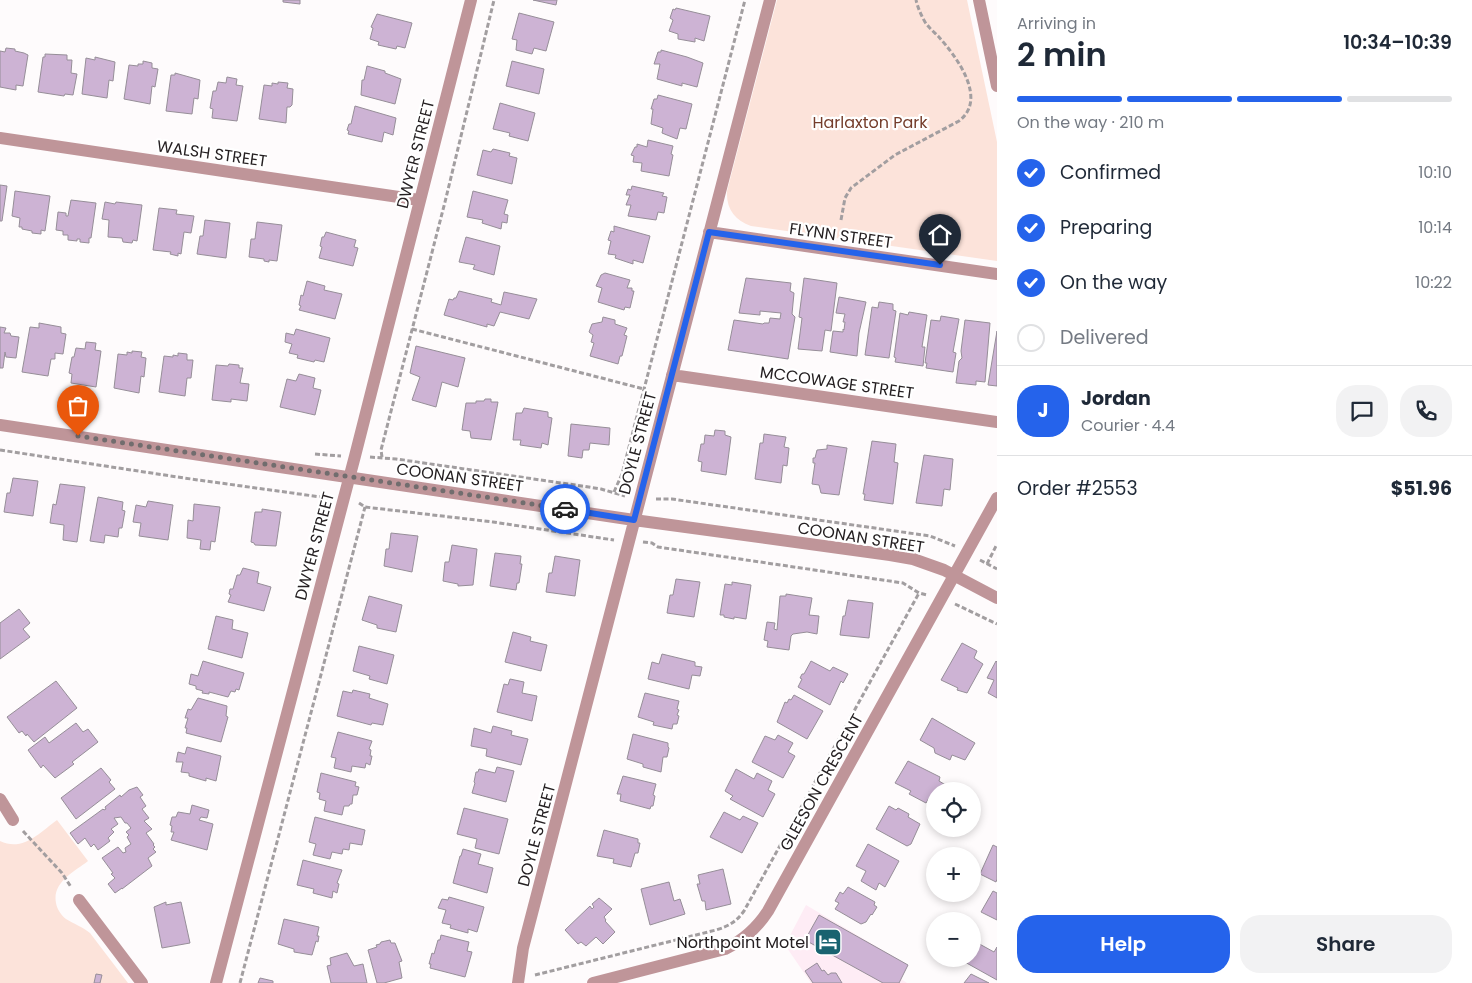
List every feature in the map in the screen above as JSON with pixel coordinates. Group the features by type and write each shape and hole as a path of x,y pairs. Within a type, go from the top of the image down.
{"street":[{"name":"DWYER STREET","path":"216,983 349,478 471,0"},
{"name":"DOYLE STREET","path":"518,981 523,948 770,0"},
{"path":"979,0 997,86"},
{"name":"WALSH STREET","path":"0,138 419,200"},
{"name":"FLYNN STREET","path":"709,232 997,274"},
{"name":"MCCOWAGE STREET","path":"672,375 997,422"},
{"name":"COONAN STREET","path":"0,425 634,520 890,555 927,564 954,575 997,598"},
{"name":"GLEESON CRESCENT","path":"593,983 725,949 736,944 755,929 768,911 997,498"},
{"path":"0,799 13,820"},
{"path":"79,900 142,983"}],"path":[{"path":"382,457 381,450 494,0"},
{"path":"614,492 622,474 745,0"},
{"path":"841,220 845,198 851,188 895,155 959,121 971,106 972,94 962,71 945,45 925,22 916,0"},
{"path":"412,329 644,390"},
{"path":"0,450 343,501 360,504 365,507 493,522 606,540 652,543 658,546 903,583 919,593 960,606 997,624"},
{"path":"240,983 365,507"},
{"path":"986,564 997,544"},
{"path":"518,981 716,930 731,925 738,920 919,593"},
{"path":"13,820 62,873 79,900"}],"shaded area":[{"name":"Northpoint Motel","path":"806,905 908,965 901,979 907,983 811,983 785,945"}],"green space":[{"name":"Harlaxton Park","path":"777,0 967,0 997,142 997,261 751,226 736,217 728,203 727,191"},
{"path":"57,820 88,861 61,883 57,889 57,907 66,919 90,933 128,983 0,983 0,841 8,844 23,843"}],"building":[{"path":"283,0 300,0 300,4 283,2"},
{"path":"533,0 557,0 556,5"},
{"path":"676,8 710,16 704,41 695,38 695,42 678,39 678,34 669,31 673,20 670,18 673,9 675,10"},
{"path":"519,13 554,22 546,51 534,48 532,54 516,50 517,40 512,39"},
{"path":"377,14 412,23 405,48 397,46 396,49 378,45 379,42 370,39 373,28 371,27"},
{"path":"6,48 15,49 15,51 28,55 23,86 16,85 16,90 0,87 0,51 5,52"},
{"path":"661,50 703,63 697,87 682,83 682,86 657,79 660,64 654,64 658,52 661,52"},
{"path":"45,54 67,55 67,60 72,60 71,73 77,74 73,95 65,94 64,96 38,92"},
{"path":"95,57 115,62 113,81 109,80 107,98 82,94 86,58 95,60"},
{"path":"143,61 152,63 152,68 158,69 155,87 152,86 150,104 124,99 129,65 138,66 138,64 143,64"},
{"path":"512,61 544,69 539,94 506,86"},
{"path":"367,66 385,71 385,73 401,79 395,104 361,95 362,80 364,80"},
{"path":"175,73 200,80 198,99 194,98 192,114 166,111 171,75 175,75"},
{"path":"227,77 237,79 236,85 243,86 237,121 212,118 213,109 210,108 213,91 216,91 218,82 226,83"},
{"path":"278,82 288,83 287,88 293,89 292,105 287,107 286,123 259,119 264,85 272,86 272,83 278,84"},
{"path":"658,95 692,104 686,129 680,128 677,139 662,133 663,128 651,124 653,109 651,109 654,99 657,99"},
{"path":"500,103 535,113 528,141 509,136 510,133 493,129"},
{"path":"355,106 396,118 393,135 384,132 382,142 348,134 349,131 347,130 349,124 351,124"},
{"path":"648,140 673,146 669,176 641,171 642,163 633,162 634,156 631,155 637,144 647,147"},
{"path":"493,149 510,153 509,156 517,158 512,184 477,175 483,150 491,152"},
{"path":"0,185 7,186 2,221 0,221"},
{"path":"632,186 664,193 662,196 667,197 664,213 658,212 656,220 628,216 631,205 626,205 630,195 626,195 628,189 631,190"},
{"path":"15,191 50,196 45,231 41,230 41,234 22,229 22,227 19,227 20,218 12,216"},
{"path":"473,191 508,200 504,214 508,215 507,223 502,222 501,229 482,223 483,220 467,217"},
{"path":"71,200 96,203 89,243 80,242 80,239 77,239 77,241 68,240 68,235 63,235 63,231 56,230 58,212 66,213 66,216 68,216"},
{"path":"105,202 142,205 137,241 133,240 132,243 123,242 122,238 108,237 109,220 102,219"},
{"path":"159,208 177,210 176,214 194,216 191,233 184,232 181,254 178,253 178,256 170,254 171,252 153,250"},
{"path":"205,220 230,223 226,258 197,254 200,236 203,236"},
{"path":"257,222 282,225 277,261 269,260 269,262 264,261 264,259 249,257 251,239 255,239"},
{"path":"614,226 650,236 643,263 633,260 633,264 615,258 616,255 608,254 611,241 608,240 611,231 614,232"},
{"path":"326,232 356,240 354,247 358,248 353,266 319,258 322,237 324,237"},
{"path":"466,237 500,246 494,275 473,269 475,265 459,262"},
{"path":"605,273 630,280 627,288 632,288 632,291 634,291 630,308 625,307 624,310 598,302 602,288 596,286 601,275"},
{"path":"746,278 791,283 790,291 794,293 792,314 795,317 788,359 728,350 734,320 763,324 769,323 770,318 780,319 781,313 760,311 760,315 739,313"},
{"path":"804,278 837,283 831,331 825,330 822,351 798,349 802,318 799,317"},
{"path":"307,281 325,286 324,290 342,294 335,319 299,310 301,295 303,296"},
{"path":"459,291 492,299 491,302 501,305 504,292 537,299 529,319 500,312 494,326 487,324 487,327 444,315 449,299 453,300 456,298"},
{"path":"839,297 866,302 859,333 857,356 830,352 833,331 843,332 844,330 845,314 836,313"},
{"path":"879,302 893,304 893,310 896,311 889,358 865,355 872,307 878,308"},
{"path":"909,312 927,315 922,347 925,347 923,366 895,362 896,358 894,357 900,313 908,315"},
{"path":"941,316 959,319 953,352 956,353 953,372 926,368 927,363 925,363 931,320 940,321"},
{"path":"603,317 615,320 615,324 627,328 624,335 627,336 622,356 620,356 618,364 590,356 594,343 591,342 593,335 589,332 592,324 602,322"},
{"path":"965,320 990,323 985,382 976,381 976,385 956,383 959,361 962,358 961,351"},
{"path":"39,323 61,327 61,333 66,334 63,354 55,353 55,359 51,359 48,376 22,372 30,327 39,328"},
{"path":"0,327 6,328 4,333 10,333 11,336 19,337 16,358 6,357 5,352 3,368 0,368"},
{"path":"296,329 330,338 324,362 297,358 298,355 289,353 292,344 285,342 286,333 294,335"},
{"path":"997,331 997,386 988,385"},
{"path":"86,342 96,343 95,350 101,351 96,387 71,383 72,374 69,373 72,357 74,357 76,348 85,349"},
{"path":"416,346 465,358 458,387 442,382 436,407 412,400 420,377 410,373"},
{"path":"132,351 142,352 141,357 146,358 144,377 141,376 139,393 114,388 118,354 127,355 127,352 132,353"},
{"path":"178,353 187,354 187,360 193,360 191,378 187,378 185,396 159,392 164,356 178,356"},
{"path":"229,364 239,365 239,368 243,368 240,383 249,384 247,401 231,399 231,402 212,400 216,365 228,366"},
{"path":"299,374 315,378 313,388 321,390 315,415 280,407 287,379 296,381"},
{"path":"485,399 491,399 491,402 498,402 491,440 471,438 470,431 462,430 466,403 476,403 476,401 484,401"},
{"path":"524,408 548,412 548,417 552,418 548,445 542,443 541,448 520,445 521,440 513,440 516,413 522,413"},
{"path":"571,424 610,428 609,445 590,443 589,450 583,450 582,458 568,456"},
{"path":"715,430 725,431 725,435 731,437 726,475 701,471 702,462 698,461 701,444 704,444 705,435 714,436"},
{"path":"764,434 786,437 784,447 789,448 787,466 783,465 781,483 755,479 760,443 763,443"},
{"path":"872,441 896,444 894,462 898,463 893,504 864,500 865,494 863,494"},
{"path":"827,445 847,448 839,495 821,493 819,485 812,484 815,463 813,463 813,458 815,458 817,450 827,449"},
{"path":"924,455 953,459 950,490 944,489 942,506 916,503"},
{"path":"13,478 38,481 33,516 4,512 7,493 10,493"},
{"path":"60,484 85,487 77,542 63,540 64,525 50,523 53,504 56,505"},
{"path":"98,497 123,502 122,510 125,511 122,528 119,528 118,537 105,535 104,543 90,541"},
{"path":"148,501 173,505 168,540 139,536 141,523 133,522 136,505 146,507"},
{"path":"194,504 220,507 215,542 211,541 210,550 200,549 201,540 187,538 188,520 193,521"},
{"path":"262,509 281,512 276,546 255,545 251,542 255,512 262,512"},
{"path":"391,533 418,536 412,572 384,566 386,549 389,549"},
{"path":"452,545 477,549 473,585 458,586 458,584 443,581 445,562 449,562"},
{"path":"495,553 521,556 520,564 522,564 516,590 490,586"},
{"path":"555,556 580,560 575,596 546,592 549,573 552,573"},
{"path":"243,568 259,572 257,583 271,587 264,611 228,602 231,595 229,594 230,589 233,589 237,575 240,575"},
{"path":"676,579 700,582 694,617 667,613 670,595 673,595"},
{"path":"732,582 751,585 746,619 734,617 734,619 720,615 725,584 732,585"},
{"path":"786,594 812,598 809,615 819,616 817,634 807,632 793,634 789,650 767,647 768,641 764,640 767,622 775,623 774,629 777,630 780,596 786,596"},
{"path":"369,596 402,605 396,632 377,628 377,625 362,620"},
{"path":"848,600 873,603 869,638 840,635"},
{"path":"19,609 30,623 23,629 30,637 0,659 0,623"},
{"path":"216,616 233,620 232,629 248,633 242,658 208,649"},
{"path":"513,632 531,637 530,641 547,645 541,671 505,662"},
{"path":"962,643 977,651 974,658 983,664 967,693 957,690 958,688 941,680"},
{"path":"359,646 394,655 387,684 369,679 370,676 353,671"},
{"path":"662,654 695,662 695,666 702,667 700,676 692,675 689,689 648,679 652,662 659,664"},
{"path":"203,661 244,673 239,690 231,691 228,697 209,692 209,694 202,693 203,691 196,689 196,686 189,684 191,674 198,676"},
{"path":"811,661 830,671 833,667 848,674 843,683 841,681 830,705 798,687 802,674 804,674"},
{"path":"996,661 997,698 988,693 994,680 987,678"},
{"path":"510,679 524,682 522,693 537,696 532,721 497,712 504,684 508,685"},
{"path":"56,681 77,708 34,742 22,731 19,733 7,717"},
{"path":"353,690 370,694 369,698 388,704 383,725 372,723 371,725 337,716 343,691 352,693"},
{"path":"645,693 679,701 677,724 673,724 672,729 653,725 654,722 638,717"},
{"path":"794,695 823,711 807,739 777,722 785,702 787,703 789,699 791,700"},
{"path":"198,698 227,706 226,716 228,717 221,742 186,733 187,728 185,728 188,718 185,718 188,709 191,710"},
{"path":"932,718 975,743 965,760 952,755 950,760 935,753 934,748 920,740"},
{"path":"76,723 83,732 88,729 98,742 55,778 43,765 41,768 28,750 45,737 49,743"},
{"path":"493,726 512,731 511,735 528,739 521,765 486,756 487,749 471,746 474,728 491,733"},
{"path":"338,732 372,741 369,749 371,750 370,756 372,756 370,765 366,763 365,768 352,766 351,772 334,768 336,758 331,757"},
{"path":"633,734 668,743 667,757 663,757 661,772 643,767 643,764 627,759"},
{"path":"778,735 793,743 788,752 795,756 783,778 752,762 765,736 775,740"},
{"path":"187,747 221,756 216,781 206,778 206,781 189,776 189,773 181,772 183,762 176,762 178,752 185,754"},
{"path":"908,761 940,777 939,781 941,782 926,782 926,803 909,794 911,791 895,783"},
{"path":"497,767 514,771 506,802 472,793 476,772 479,769 495,773"},
{"path":"101,768 111,780 109,782 115,789 76,819 61,798"},
{"path":"736,769 754,779 757,773 772,781 768,790 775,794 763,817 730,799 733,796 725,791"},
{"path":"321,773 356,782 355,786 359,787 357,795 353,795 352,804 344,806 342,815 324,811 326,801 319,799 320,793 317,792"},
{"path":"623,776 656,784 653,806 650,809 620,801 621,794 617,794"},
{"path":"137,787 143,795 140,797 146,806 142,809 149,818 144,821 152,829 146,833 154,844 155,847 153,849 156,852 148,858 152,866 115,893 108,884 115,878 102,858 118,847 123,853 126,852 125,848 131,844 127,837 129,835 126,832 131,828 121,817 114,818 118,824 111,829 114,832 108,838 110,841 98,850 94,844 91,847 85,838 78,844 70,833 103,809 106,809 105,807 120,795 121,797 129,790"},
{"path":"192,805 209,810 207,818 201,817 199,820 213,824 207,850 171,840 174,832 171,832 172,826 170,825 172,817 176,817 178,812 190,814"},
{"path":"889,806 909,814 908,817 920,824 911,844 907,846 876,829"},
{"path":"464,808 508,819 499,854 475,848 477,839 457,834"},
{"path":"724,812 740,820 743,816 758,823 742,853 710,837"},
{"path":"315,817 365,830 362,845 350,843 349,850 343,849 342,854 332,852 330,859 313,855 316,844 309,842"},
{"path":"604,830 638,839 638,843 640,843 638,853 635,853 631,867 613,863 614,859 597,856"},
{"path":"868,844 899,861 885,887 879,883 876,890 861,881 866,871 856,866"},
{"path":"993,845 997,847 996,882 981,874"},
{"path":"463,849 481,854 478,864 493,868 487,893 453,883"},
{"path":"303,860 342,870 337,883 339,884 337,893 333,891 332,898 313,893 314,889 297,885"},
{"path":"723,869 731,904 706,910 705,901 702,901 697,884 700,884 698,875"},
{"path":"669,882 674,901 680,899 685,914 650,925 641,889"},
{"path":"848,887 875,902 874,905 877,907 866,922 861,924 835,909 839,903 835,901 840,892 843,894"},
{"path":"993,891 997,893 997,920 981,912"},
{"path":"449,897 484,907 477,932 468,929 468,933 450,928 451,925 442,923 446,910 438,908 442,899 448,900"},
{"path":"599,898 612,909 604,917 605,921 615,932 603,944 596,937 586,946 581,942 578,944 565,930 590,906 592,909 594,907 592,904"},
{"path":"166,902 166,905 181,902 190,943 162,948 154,907"},
{"path":"819,915 908,965 899,983 883,983 805,940"},
{"path":"284,919 319,927 318,942 316,941 312,955 294,952 294,949 278,944"},
{"path":"441,935 469,942 467,951 472,952 465,977 430,968 431,964 429,964 432,953 434,954"},
{"path":"390,940 391,943 395,943 402,961 399,962 402,978 377,983 368,950 377,947 376,945 381,942"},
{"path":"981,945 994,952 997,947 997,980 974,967 981,967"},
{"path":"347,953 354,966 363,964 367,983 331,983 327,966 331,965 330,958"},
{"path":"817,963 822,971 824,970 828,975 836,973 842,983 813,983 805,971"},
{"path":"96,974 102,975 100,983 94,983"},
{"path":"971,974 989,983 964,983"},
{"path":"260,978 273,981 273,983 258,983"}],"way so far":[{"path":"78,436 565,509"}],"place":[{"name":"Northpoint Motel","path":"828,942"}],"route":[{"path":"565,509 634,520 709,232 940,265"}]}
